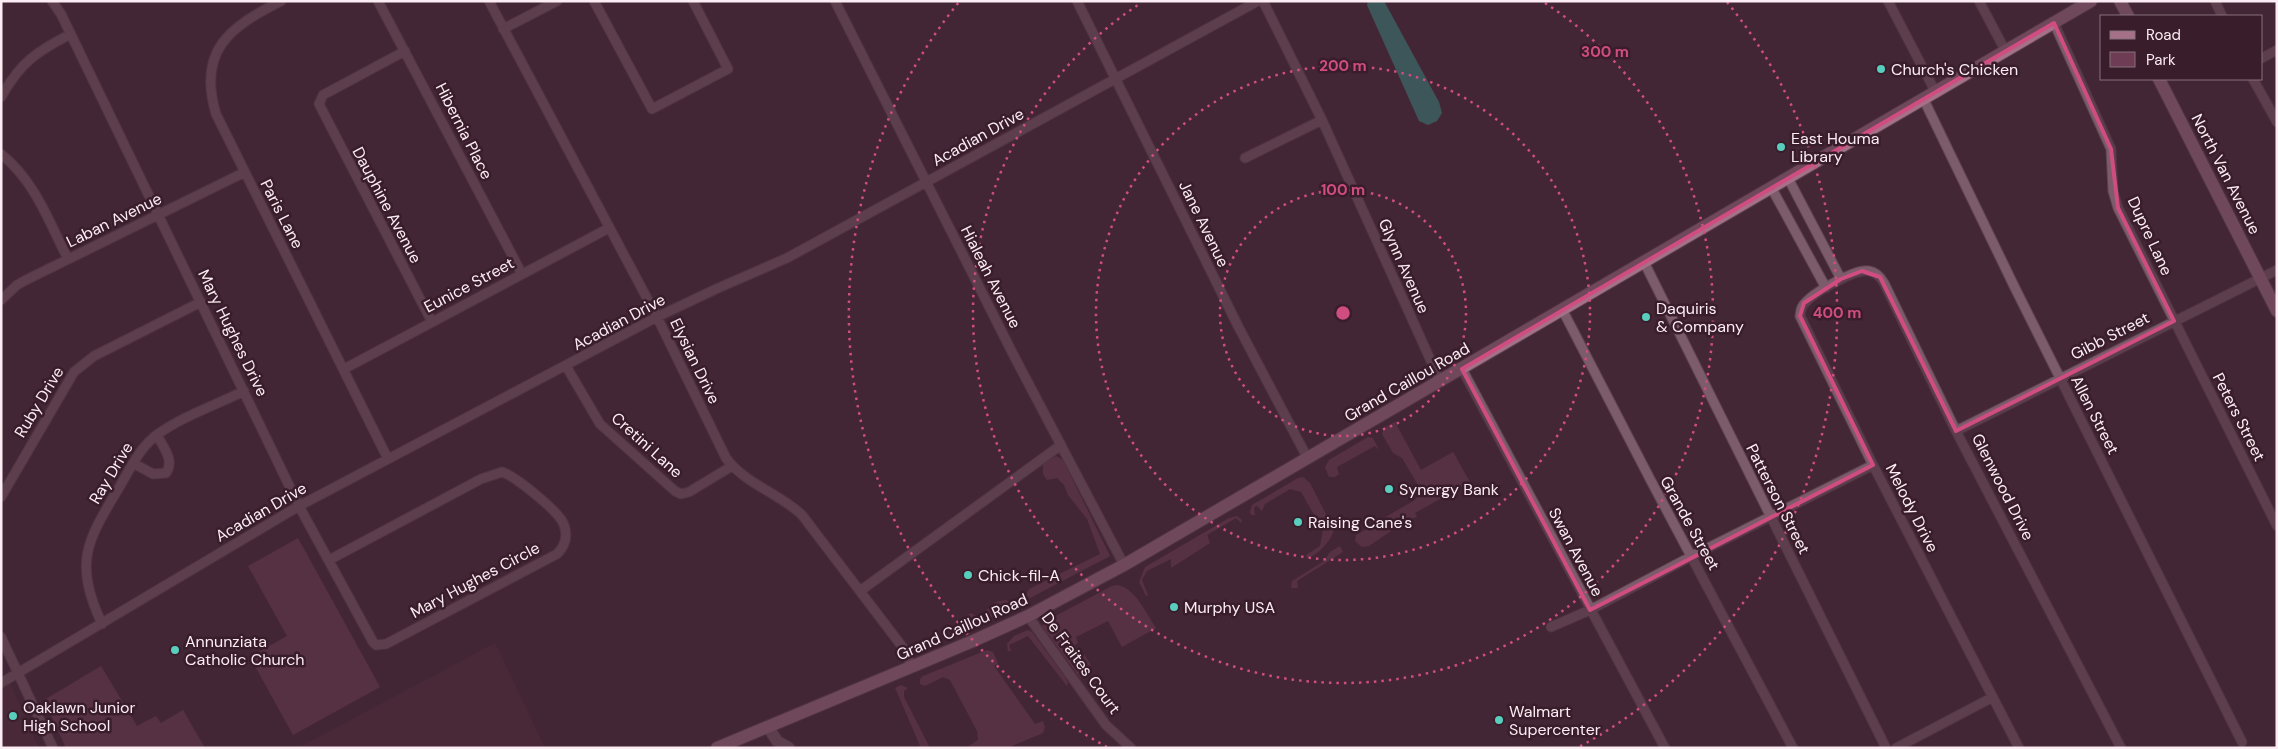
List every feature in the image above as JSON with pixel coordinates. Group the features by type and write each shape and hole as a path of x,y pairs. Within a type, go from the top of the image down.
{"main road":[{"name":"Grand Caillou Road","path":"717,748 1028,616 1124,565 2091,1"},
{"path":"2120,1 2127,15"},
{"name":"North Van Avenue","path":"2160,80 2277,311"}],"street":[{"name":"Mary Hughes Drive","path":"52,1 71,34 299,506 373,642"},
{"name":"Paris Lane","path":"281,1 250,17 230,32 222,43 211,70 211,98 216,114 388,459"},
{"name":"Hibernia Place","path":"378,1 522,274"},
{"name":"Elysian Drive","path":"489,1 658,318 722,452 732,466 796,509 907,653 911,667"},
{"path":"504,30 557,1"},
{"path":"594,1 652,108 728,69 693,1"},
{"name":"Hialeah Avenue","path":"836,1 926,183 1124,565"},
{"name":"Jane Avenue","path":"1077,1 1238,326 1308,459"},
{"name":"Acadian Drive","path":"1,682 299,506 658,318 716,289 788,258 1258,1"},
{"name":"Glynn Avenue","path":"1263,1 1322,120 1440,381"},
{"path":"1888,1 1936,93"},
{"path":"1979,1 2006,52"},
{"path":"2215,1 2222,15"},
{"name":"Dupre Lane","path":"2054,23 2111,149 2113,191 2118,208 2174,321"},
{"path":"1,97 16,72 26,61 40,50 71,34"},
{"path":"2263,57 2277,50"},
{"name":"Dauphine Avenue","path":"406,51 324,95 320,101 320,109 432,322"},
{"path":"2254,80 2277,122"},
{"name":"Allen Street","path":"1924,100 2060,378 2242,742"},
{"path":"1245,158 1322,120"},
{"path":"1,154 18,167 30,182 68,259"},
{"name":"Laban Avenue","path":"1,300 17,285 245,172"},
{"path":"1788,178 1841,279"},
{"path":"1771,187 1826,288"},
{"name":"Eunice Street","path":"344,370 609,228"},
{"name":"Patterson Street","path":"1644,262 1886,748"},
{"name":"Gibb Street","path":"1956,431 2277,270"},
{"name":"Glenwood Drive","path":"1826,288 1841,279 1862,271 1870,271 1880,277 1956,431 2121,748"},
{"name":"Melody Drive","path":"1826,288 1804,303 1800,316 1873,465 2019,748"},
{"name":"Ruby Drive","path":"1,497 64,385 74,372 94,356 201,302"},
{"name":"Grande Street","path":"1563,310 1650,479 1794,748"},
{"name":"Peters Street","path":"2174,321 2277,526"},
{"name":"Cretini Lane","path":"566,366 600,424 675,491 681,494 689,492 732,466"},
{"name":"Swan Avenue","path":"1462,369 1665,748"},
{"name":"Ray Drive","path":"102,624 91,600 87,583 87,552 94,530 133,463 148,442 157,435 244,391"},
{"path":"133,463 153,474 166,473 170,463 169,458 157,435"},
{"path":"860,591 1061,445"},
{"path":"1551,627 1590,610 1692,556 1873,465"},
{"name":"Mary Hughes Circle","path":"328,560 481,480 502,472 518,479 564,523 565,542 557,554 386,644 380,646 373,642"},
{"name":"De Fraites Court","path":"1028,616 1106,725 1132,748"},
{"path":"1,637 53,748"},
{"path":"1896,748 1993,697"},
{"path":"768,727 777,741 789,748"}],"highlighted area":[{"path":"2054,23 2111,149 2118,208 2174,321 1956,431 1880,277 1862,271 1841,279 1804,303 1800,316 1873,465 1590,610 1462,369"}],"shaded area":[{"path":"1368,1 1384,1 1439,102 1442,113 1437,121 1428,125 1419,121 1367,5"},
{"path":"495,643 545,748 298,748 390,699"},
{"name":"Oaklawn Junior High School","path":"9,681 39,748 1,748 1,685"}],"green space":[{"path":"1395,422 1421,470 1453,452 1470,482 1415,513 1417,517 1407,520 1369,546 1362,547 1355,541 1356,535 1370,527 1381,530 1382,526 1377,522 1415,500 1419,494 1418,485 1402,458 1393,453 1382,434 1384,428"},
{"path":"1368,437 1373,438 1379,450 1375,446 1337,467 1339,474 1335,477 1329,477 1325,467 1329,460"},
{"path":"1056,456 1063,460 1110,556 1030,598 1026,596 1029,589 1100,554 1087,519 1068,495 1064,485 1057,478 1047,480 1043,474 1043,463"},
{"path":"1303,477 1310,483 1334,530 1324,547 1307,558 1306,555 1320,546 1323,530 1301,492 1290,489 1265,504 1262,511 1257,506 1254,507 1255,515 1251,515 1250,512 1252,505 1298,478"},
{"path":"1237,516 1242,520 1241,523 1236,518 1207,535 1210,543 1171,568 1171,559 1147,571 1142,580 1148,595 1146,596 1139,582 1145,567 1229,518"},
{"path":"298,538 380,687 293,735 250,657 287,636 248,566"},
{"path":"1340,546 1343,552 1297,581 1298,588 1291,588 1292,581 1324,561 1330,552"},
{"path":"1117,585 1135,596 1156,628 1122,647 1108,621 1076,637 1078,643 1075,645 1080,655 1084,654 1091,665 1081,670 1083,676 1080,678 1042,626 1046,621"},
{"path":"1005,600 1011,602 1008,610 972,626 963,621 964,617 971,613 978,617 996,602"},
{"path":"1028,630 1032,632 1065,677 1068,683 1067,686 1028,636 1009,645 1011,651 1008,651 1007,644 1014,636"},
{"path":"987,650 993,652 998,663 994,666 1035,724 1043,721 1045,727 1043,733 1007,748 966,748 978,740 977,731 950,680 943,677 925,686 920,684 920,679 923,676"},
{"path":"101,666 137,726 156,716 161,723 183,710 205,748 66,748 44,700"},
{"path":"901,685 908,688 904,691 904,697 930,748 921,748 895,688"}],"place":[{"name":"Church's Chicken","path":"1881,69"},
{"name":"East Houma Library","path":"1781,147"},
{"name":"Daquiris & Company","path":"1646,317"},
{"name":"Synergy Bank","path":"1389,489"},
{"name":"Raising Cane's","path":"1298,522"},
{"name":"Chick-fil-A","path":"968,575"},
{"name":"Murphy USA","path":"1174,607"},
{"name":"Annunziata Catholic Church","path":"175,650"},
{"name":"Oaklawn Junior High School","path":"13,716"},
{"name":"Walmart Supercenter","path":"1499,720"}]}
